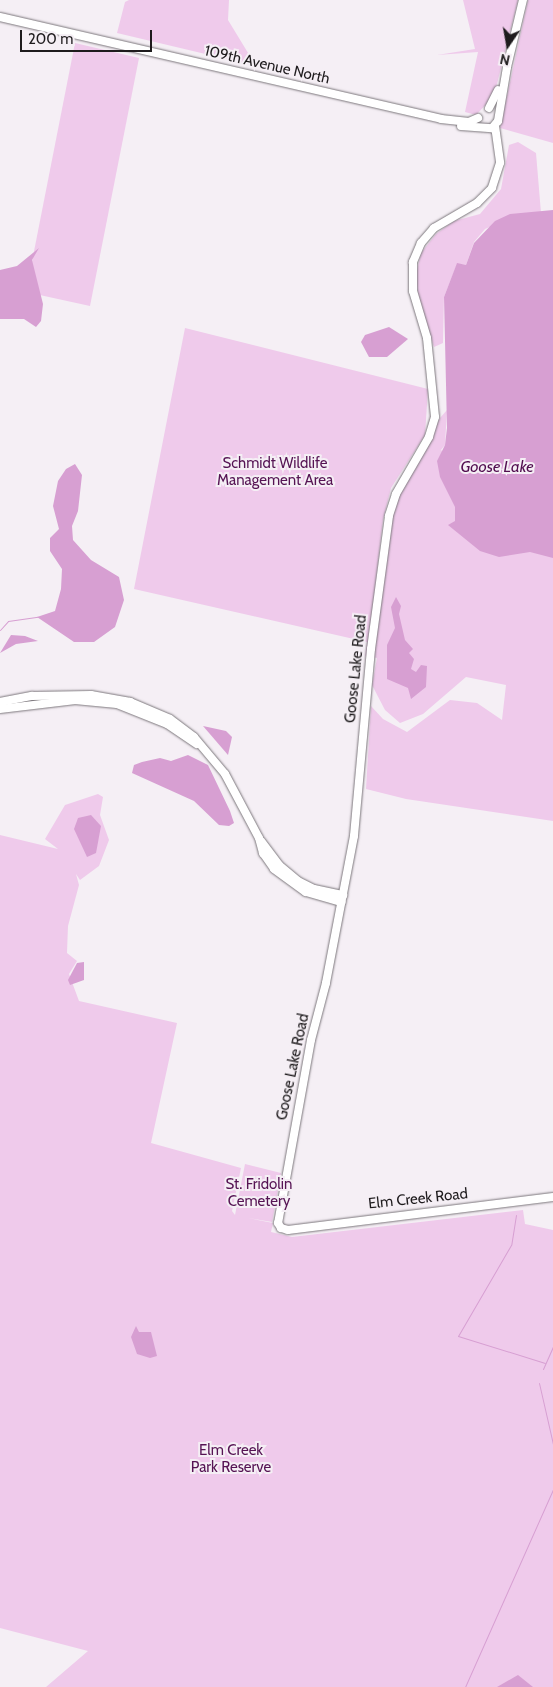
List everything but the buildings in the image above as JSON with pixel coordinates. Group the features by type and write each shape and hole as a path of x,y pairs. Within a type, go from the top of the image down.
{"street":[{"path":"484,127 495,126 522,0"},
{"name":"109th Avenue North","path":"0,17 441,119 469,122 478,118"},
{"path":"499,152 478,118 482,110 489,108 495,101 507,67"},
{"path":"489,108 498,114"},
{"name":"109th Avenue North","path":"441,119 456,126 484,127"},
{"name":"Goose Lake Road","path":"286,1230 278,1221 292,1138 342,899 357,817 371,649 389,516 396,494 430,438 435,418 427,338 412,292 413,262 423,239 434,228 472,206 488,193 498,170 499,152 495,126"},
{"path":"0,702 72,694 118,698 170,719 189,733 233,786 258,838 279,865 298,881 342,899"},
{"path":"0,708 75,700 117,704 167,724 203,748"},
{"name":"Elm Creek Road","path":"286,1230 553,1197"}],"green space":[{"path":"129,0 229,0 228,20 256,66 117,33 125,2"},
{"path":"463,0 518,0 494,96 476,115 465,112 478,52 437,55 475,49"},
{"path":"528,0 553,0 553,143 500,128"},
{"path":"75,43 139,58 90,306 26,292"},
{"path":"518,142 536,153 541,213 520,214 485,229 474,242 466,265 457,264 444,297 443,343 434,347 419,301 416,275 421,253 436,234 454,221 480,214 501,189 509,145"},
{"name":"Schmidt Wildlife Management Area","path":"185,328 428,389 425,435 391,488 383,520 375,589 385,520 440,418 447,410 445,445 441,450 553,530 553,821 406,799 366,789 371,706 383,719 407,732 450,700 477,703 502,720 506,685 466,677 423,714 400,723 385,710 372,685 377,658 365,656 367,642 134,589"},
{"name":"Elm Creek Park Reserve","path":"98,794 103,797 100,815 109,840 99,866 80,880 76,874 79,885 68,926 67,953 77,961 69,974 79,1001 177,1023 151,1143 241,1168 232,1211 235,1215 245,1164 281,1173 272,1222 248,1218 273,1223 271,1232 292,1237 523,1210 525,1224 553,1230 553,1687 46,1687 88,1651 0,1628 0,835 58,849 45,839 65,805"}],"water":[{"name":"Goose Lake","path":"553,210 553,558 530,552 499,557 480,551 448,525 455,521 455,507 440,477 437,461 445,445 447,428 444,297 457,263 466,265 474,243 495,221 510,214"},
{"path":"39,248 32,260 43,304 41,321 36,327 24,319 0,319 0,270 17,266"},
{"path":"389,327 408,339 387,357 369,357 361,342 365,335"},
{"path":"75,464 82,475 78,511 72,526 73,540 91,560 119,577 124,600 115,627 94,642 74,642 37,617 55,611 61,589 62,569 50,551 50,538 59,529 53,506 58,481 66,469"},
{"path":"396,597 401,606 399,614 405,640 413,649 409,653 414,659 411,669 416,672 421,665 427,666 426,687 411,699 408,688 387,679 387,645 395,628 391,607"},
{"path":"11,635 25,636 38,641 16,644 0,653"},
{"path":"203,726 226,731 232,737 228,755"},
{"path":"188,755 208,765 234,823 229,826 219,825 194,801 132,773 134,765 142,762 160,758 171,761"},
{"path":"91,815 101,826 96,853 87,857 74,829 78,818"},
{"path":"84,962 84,980 70,985 68,980 77,963"},
{"path":"136,1326 139,1332 151,1332 157,1356 150,1358 137,1354 131,1337"},
{"path":"518,1675 533,1687 497,1687"}],"waterway":[{"path":"0,630 8,621 38,617"},
{"path":"516,1215 511,1245 458,1336 545,1363"},
{"path":"543,1369 553,1347"},
{"path":"539,1383 553,1444"},
{"path":"465,1687 553,1489"}],"park label":[{"name":"St. Fridolin Cemetery","path":"259,1192"}]}
